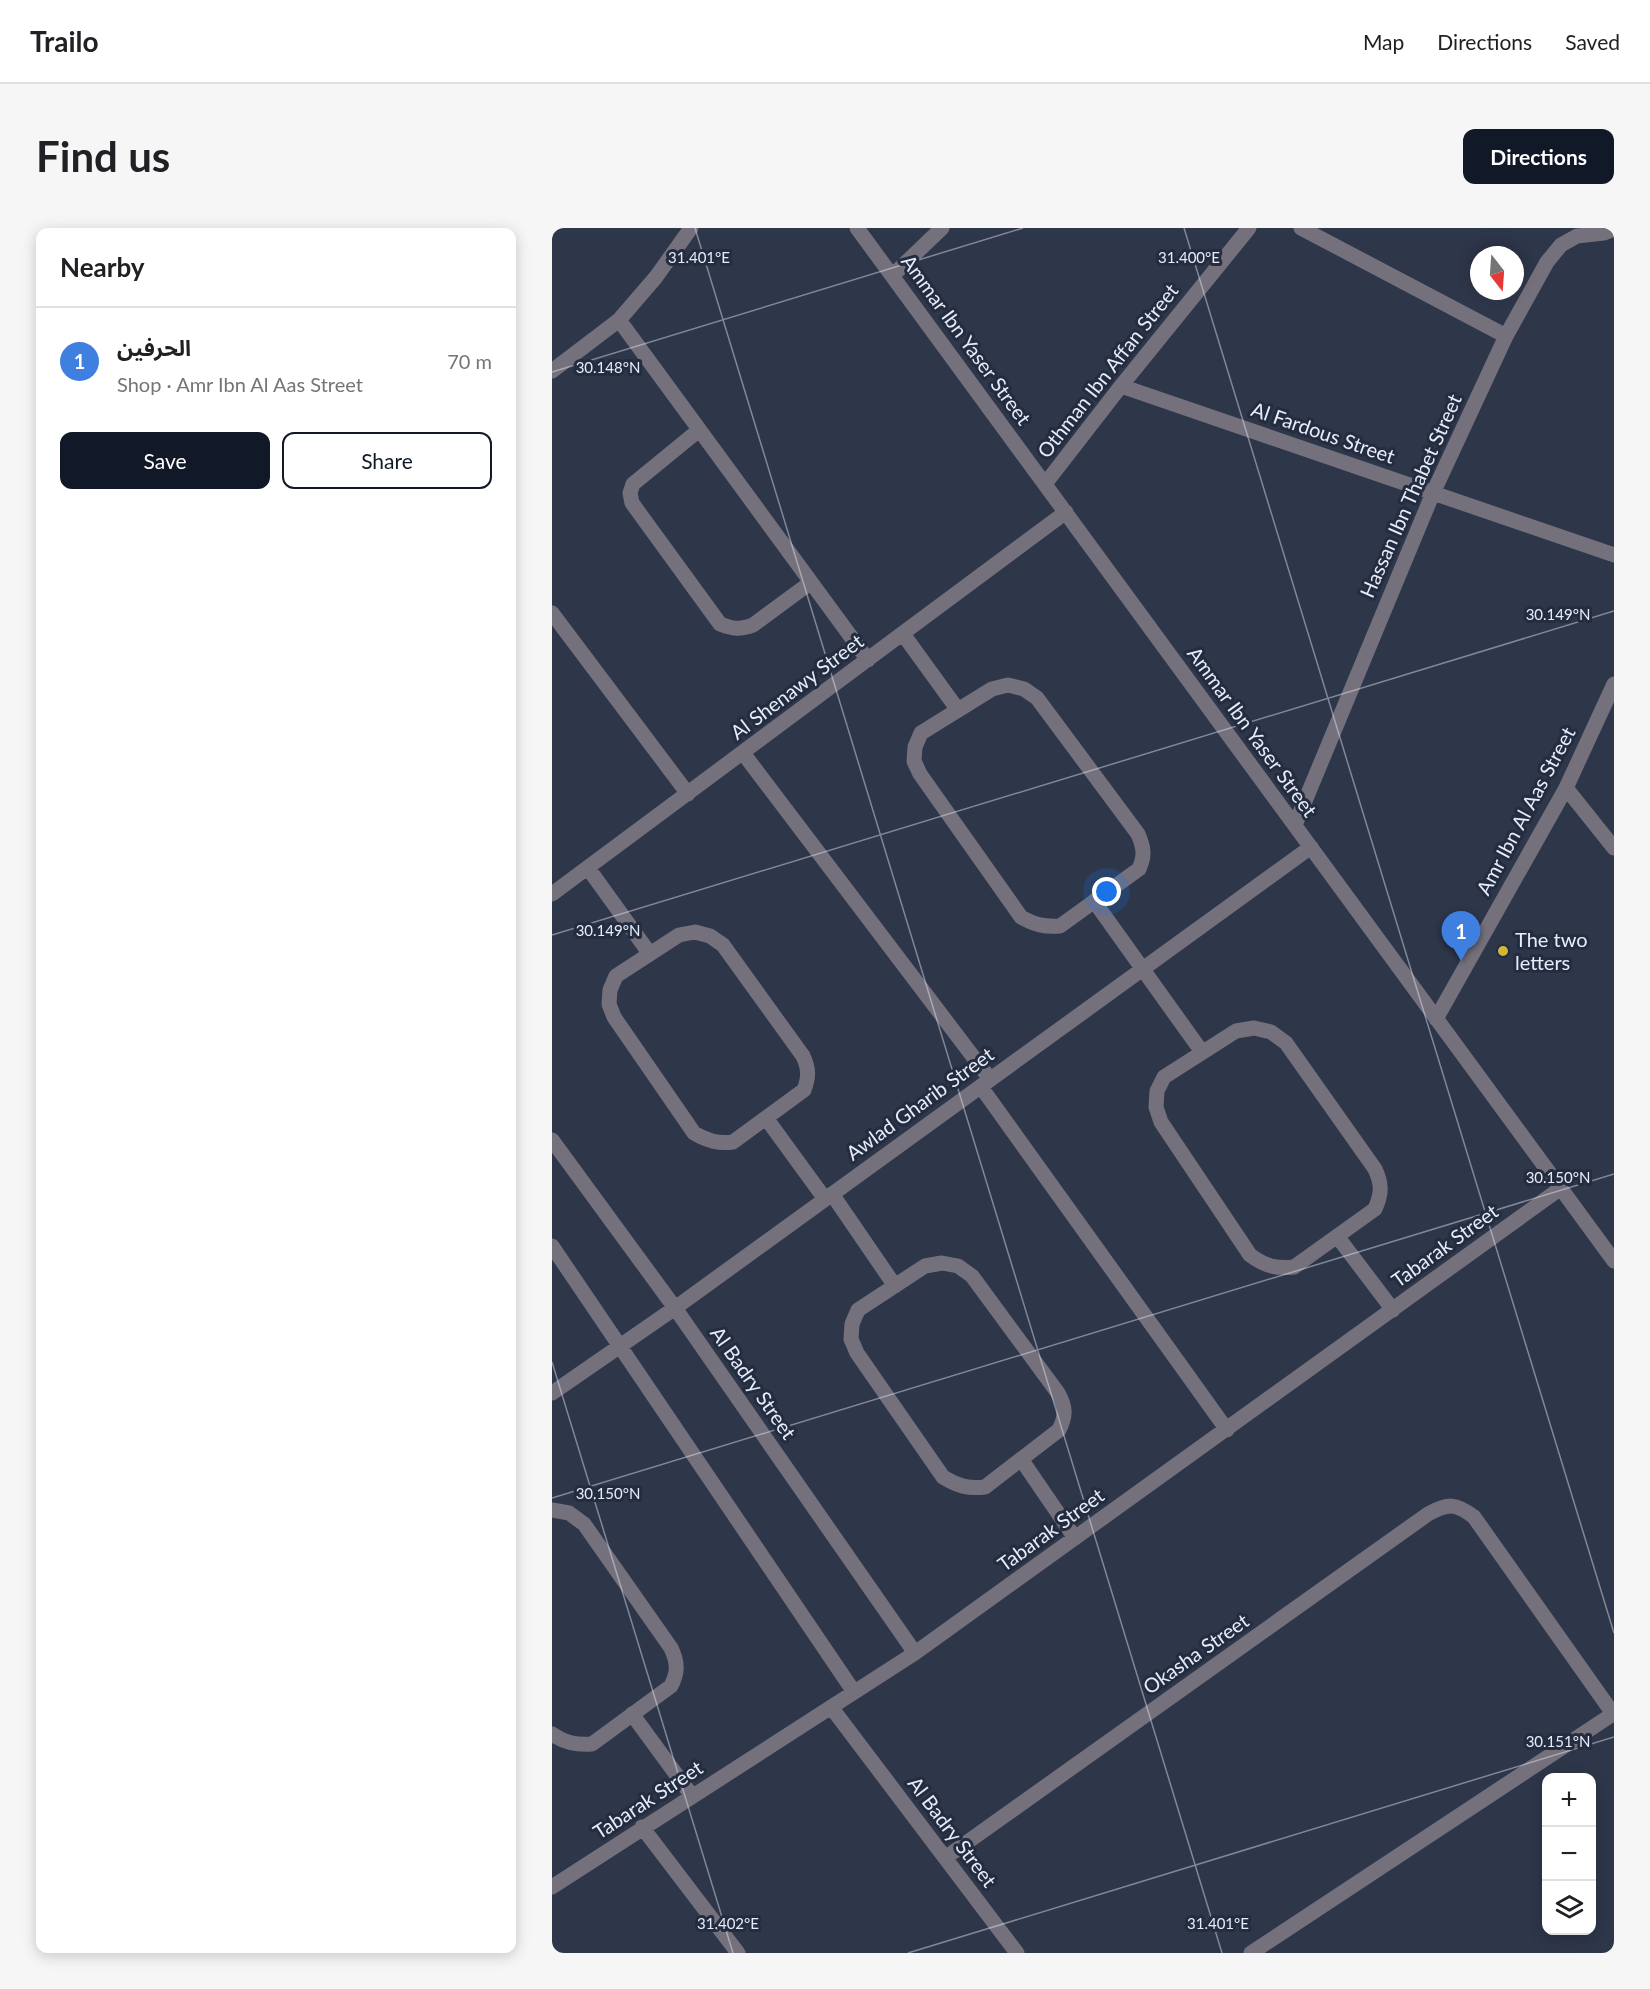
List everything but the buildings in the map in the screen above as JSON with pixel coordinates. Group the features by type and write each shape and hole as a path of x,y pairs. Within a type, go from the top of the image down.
{"street":[{"path":"552,371 619,320 656,277 691,228"},
{"name":"Ammar Ibn Yaser Street","path":"857,228 1614,1261"},
{"path":"893,275 942,228"},
{"name":"Othman Ibn Affan Street","path":"1045,484 1249,228"},
{"path":"1301,228 1506,336"},
{"name":"Hassan Ibn Thabet Street","path":"1294,825 1433,492 1506,336 1547,262 1561,245 1577,236 1604,233 1614,229"},
{"path":"619,320 868,660"},
{"name":"Al Fardous Street","path":"1121,386 1614,555"},
{"path":"699,430 633,483 630,493 632,503 720,624 731,629 742,629 753,625 810,583"},
{"name":"Al Shenawy Street","path":"552,894 1066,512"},
{"path":"552,613 688,794"},
{"path":"903,634 958,710"},
{"name":"Amr Ibn Al Aas Street","path":"1436,1019 1566,788 1614,684"},
{"path":"1008,686 1024,688 1037,698 1138,834 1143,846 1144,858 1139,869 1094,902 1060,926 1047,927 1033,924 1021,917 920,774 914,761 915,747 921,734 992,688 1008,686"},
{"path":"743,753 986,1083 1227,1430"},
{"path":"1566,788 1614,848"},
{"name":"Awlad Gharib Street","path":"552,1393 620,1348 1311,847"},
{"path":"588,868 650,954"},
{"path":"1094,902 1202,1052"},
{"path":"695,932 710,936 723,945 808,1066 808,1079 804,1090 766,1118 734,1142 720,1144 694,1133 614,1017 609,1004 610,990 616,976 679,935 695,932"},
{"path":"1254,1028 1272,1032 1286,1043 1375,1169 1381,1182 1380,1196 1375,1209 1337,1236 1294,1267 1279,1268 1263,1264 1250,1255 1161,1122 1156,1107 1157,1091 1164,1077 1236,1031 1254,1028"},
{"path":"766,1118 895,1286"},
{"name":"Al Badry Street","path":"552,1140 675,1308 915,1653"},
{"name":"Tabarak Street","path":"552,1887 915,1653 1561,1188"},
{"path":"1337,1236 1393,1310"},
{"path":"552,1246 854,1692"},
{"path":"942,1263 958,1266 972,1276 1058,1393 1064,1405 1065,1418 1059,1430 1021,1459 985,1487 970,1488 956,1485 943,1477 857,1353 852,1339 852,1324 858,1310 925,1266 942,1263"},
{"path":"1021,1459 1075,1538"},
{"name":"Okasha Street","path":"945,1858 1443,1505 1460,1507 1474,1517 1614,1715"},
{"path":"552,1510 569,1514 584,1524 671,1648 676,1660 677,1674 671,1686 592,1744 577,1745 562,1741 552,1734"},
{"name":"Al Badry Street","path":"831,1707 1017,1953"},
{"path":"632,1714 692,1796"},
{"path":"1251,1953 1614,1715"},
{"path":"642,1827 738,1953"}],"place":[{"name":"The two letters","path":"1503,951"},
{"name":"الحرفين","path":"1461,961"}]}
